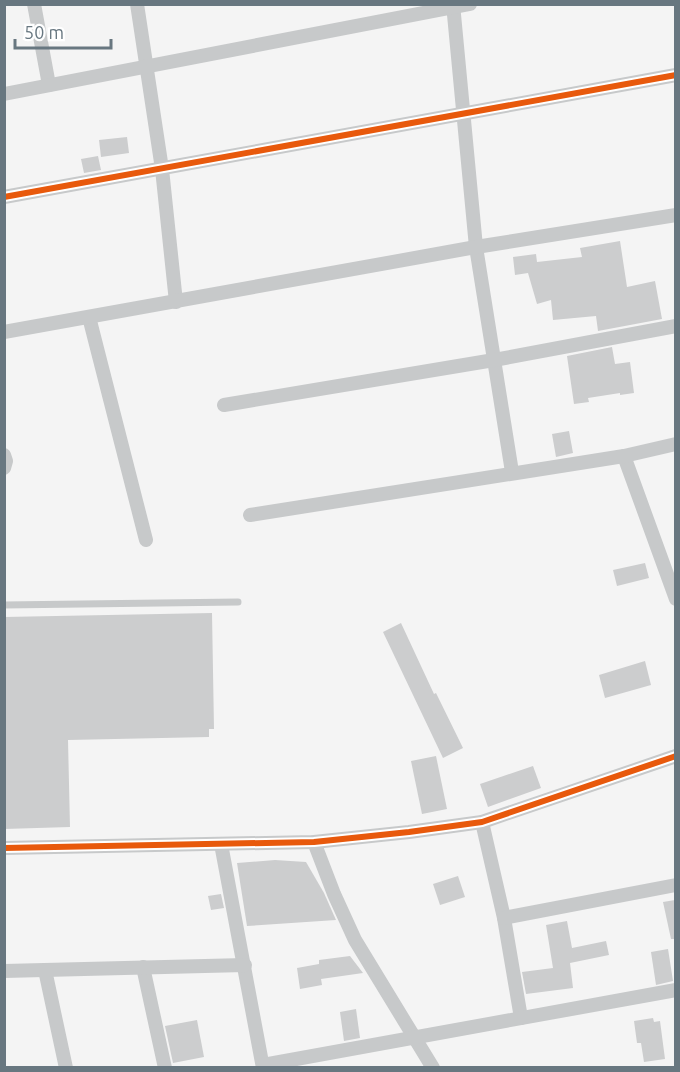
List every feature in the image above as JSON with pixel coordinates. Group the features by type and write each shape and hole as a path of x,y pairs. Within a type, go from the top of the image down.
{"street":[{"path":"34,4 49,85"},
{"path":"137,4 162,168 176,302"},
{"path":"4,94 470,4"},
{"path":"453,6 476,247 512,472"},
{"path":"4,197 675,75"},
{"path":"4,332 476,247 675,214"},
{"path":"89,317 146,540"},
{"path":"224,405 494,360 675,326"},
{"path":"250,515 624,456 675,444"},
{"path":"4,455 6,461 4,468"},
{"path":"624,456 675,599"},
{"path":"4,848 314,842 482,822 675,756"},
{"path":"482,822 504,918 521,1018"},
{"path":"314,842 355,940 433,1068"},
{"path":"221,844 263,1066 675,990"},
{"path":"504,918 675,885"},
{"path":"4,971 244,965"},
{"path":"143,968 165,1068"},
{"path":"45,970 66,1068"}],"lane":[{"path":"4,605 238,602"}],"building":[{"path":"127,137 129,153 101,157 99,140"},
{"path":"98,156 101,170 84,173 81,159"},
{"path":"620,241 627,287 655,281 662,319 598,331 596,316 553,320 551,300 537,304 528,273 515,275 513,257 536,254 537,262 582,257 580,248"},
{"path":"612,347 615,364 630,362 634,393 588,398 589,402 574,404 567,356"},
{"path":"569,431 573,453 556,457 552,434"},
{"path":"645,563 649,578 617,586 613,570"},
{"path":"212,613 214,729 209,729 209,737 68,740 70,827 4,829 4,617"},
{"path":"401,623 434,694 436,693 463,748 443,758 383,632"},
{"path":"645,661 651,685 605,698 599,675"},
{"path":"436,756 447,809 422,814 411,761"},
{"path":"533,766 541,788 488,807 480,784"},
{"path":"275,860 306,862 336,920 247,926 237,863"},
{"path":"458,876 465,897 440,905 433,884"},
{"path":"221,894 224,908 211,910 208,896"},
{"path":"675,900 675,939 671,939 663,902"},
{"path":"567,921 572,948 606,941 609,955 570,963 573,988 526,994 522,972 553,968 546,925"},
{"path":"668,949 673,981 656,985 651,952"},
{"path":"350,956 363,973 321,979 322,985 300,989 297,968 319,964 319,960"},
{"path":"356,1009 360,1038 344,1041 340,1012"},
{"path":"653,1018 654,1022 660,1021 665,1059 644,1062 641,1043 637,1043 634,1021"},
{"path":"197,1020 204,1057 173,1063 165,1026"}],"cycle path":[{"path":"4,197 676,75"},
{"path":"4,848 314,842 409,832 482,822 676,756"}]}
